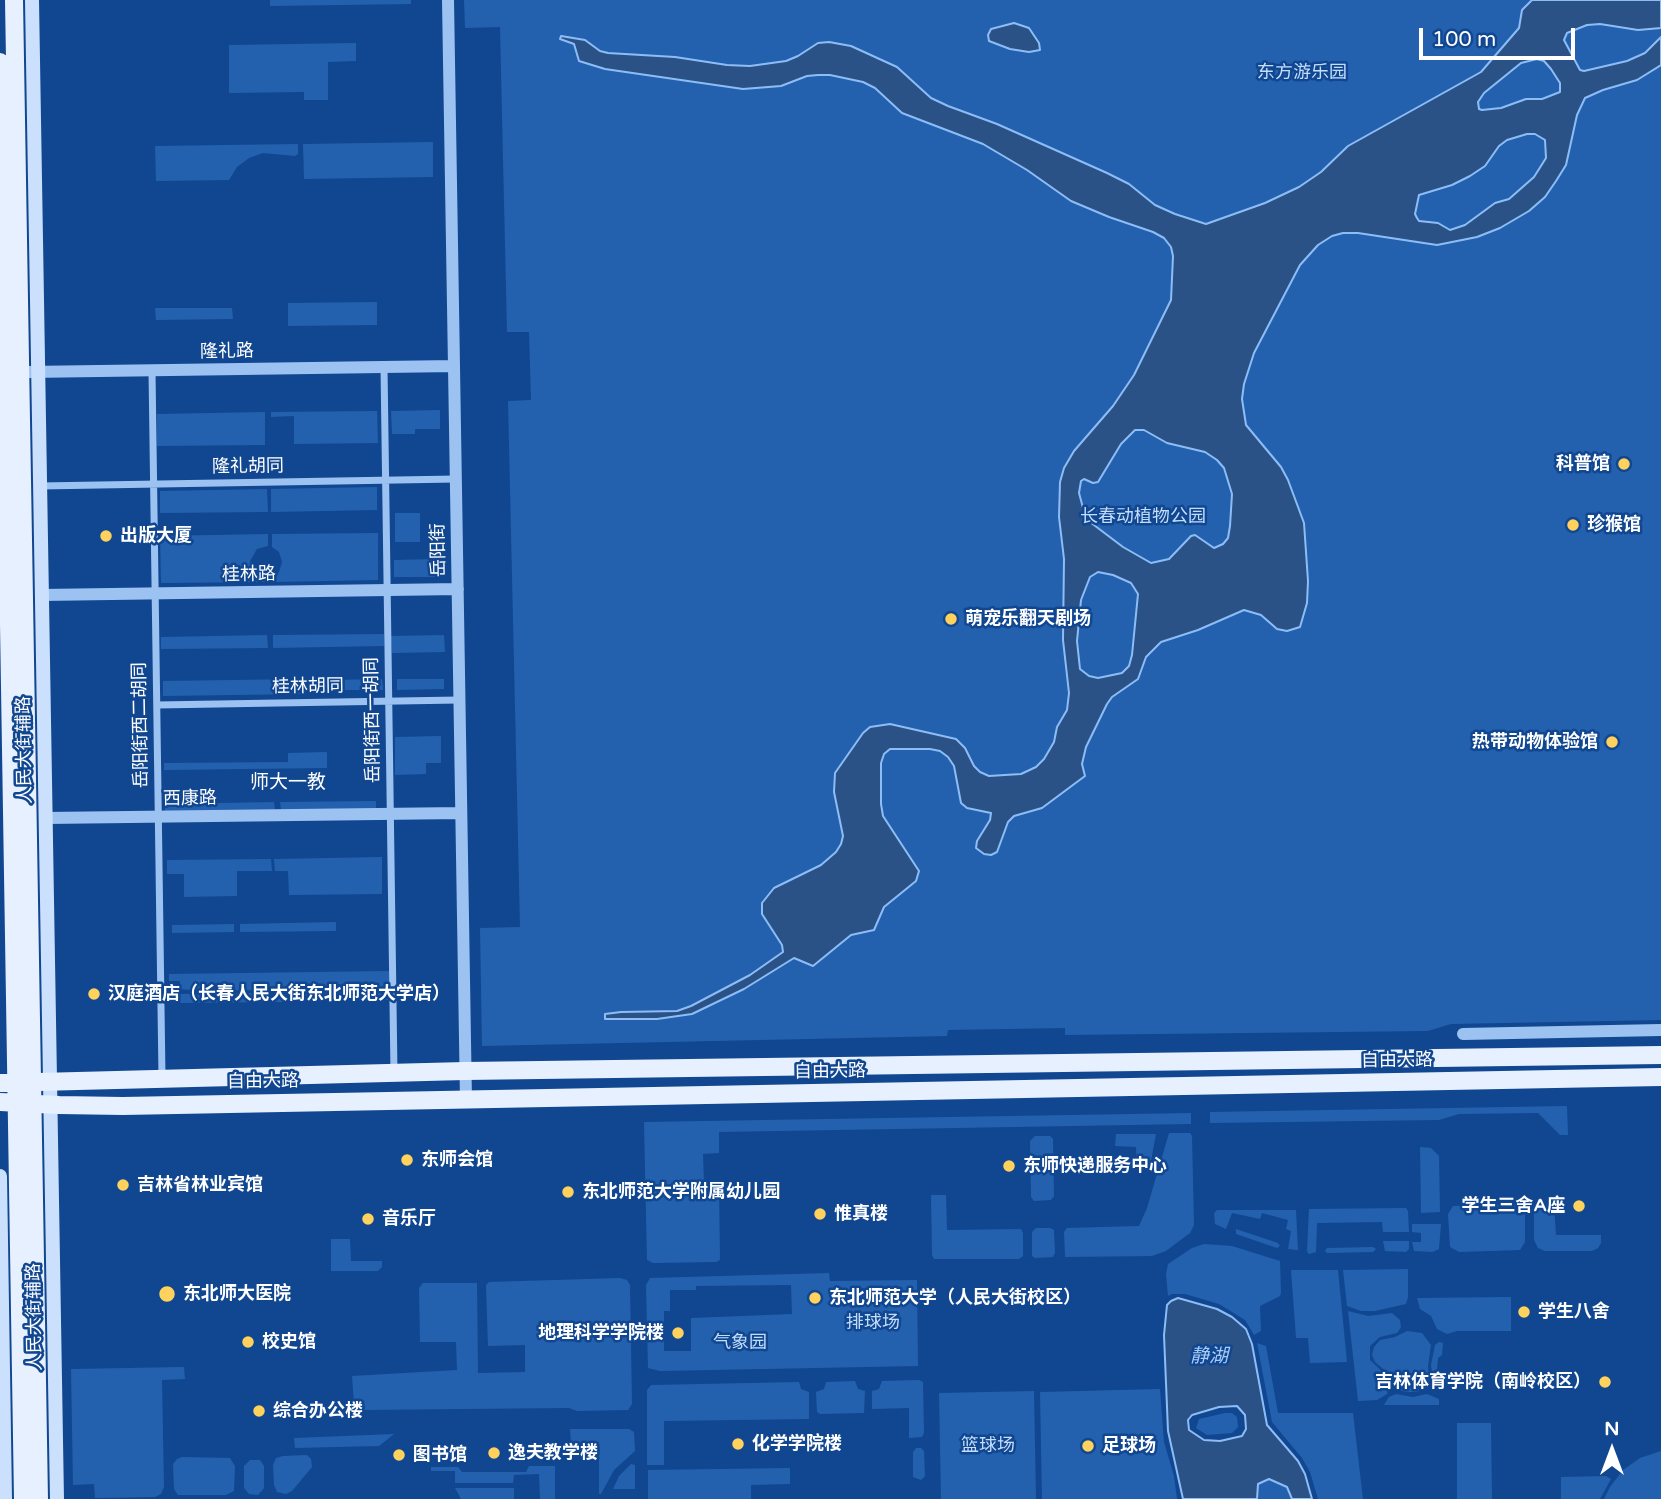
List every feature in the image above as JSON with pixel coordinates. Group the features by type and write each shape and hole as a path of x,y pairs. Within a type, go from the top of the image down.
{"main road":[{"path":"14,0 24,1082"},
{"name":"人民大街辅路","path":"32,0 16,373 40,486 46,818 24,1082 57,1499"},
{"path":"0,62 16,373 4,593 39,1499"},
{"name":"自由大路","path":"24,1082 394,1073 1661,1055"},
{"name":"自由大路","path":"25,1103 466,1100 1661,1077"},
{"path":"23,1499 25,1103"},
{"path":"0,1176 5,1499"}],"street":[{"name":"岳阳街","path":"448,0 466,1100"},
{"name":"隆礼路","path":"16,373 454,366"},
{"name":"岳阳街西一胡同","path":"384,367 394,1073"},
{"name":"岳阳街西二胡同","path":"152,370 162,1079"},
{"name":"隆礼胡同","path":"40,486 456,479"},
{"name":"桂林路","path":"42,595 457,589"},
{"name":"桂林胡同","path":"157,705 459,700"},
{"name":"西康路","path":"46,818 461,813"},
{"path":"1463,1034 1661,1030"}],"green space":[{"path":"270,0 411,0 411,4 270,6"},
{"name":"长春动植物公园","path":"464,0 1661,0 1661,1020 1451,1024 1428,1031 1065,1035 1065,1028 948,1030 947,1036 482,1046 480,928 520,927 508,401 531,400 529,332 507,332 500,27 465,28"},
{"path":"356,43 356,61 328,62 328,100 304,100 304,92 229,93 229,45"},
{"path":"433,142 433,177 304,179 303,144"},
{"path":"298,144 298,154 295,156 263,153 249,158 237,167 229,180 156,181 155,146"},
{"path":"377,302 377,325 288,326 288,303"},
{"path":"155,308 232,308 233,319 156,320"},
{"path":"440,410 440,429 415,429 415,434 392,434 391,411"},
{"path":"377,411 378,443 294,444 294,416 271,417 271,412"},
{"path":"265,412 265,445 157,446 157,414"},
{"path":"377,487 377,510 271,512 271,489"},
{"path":"267,489 268,512 160,513 160,491"},
{"path":"395,513 420,513 420,542 395,542"},
{"path":"378,533 378,580 272,582 272,577 279,572 282,562 279,552 272,547 272,534"},
{"path":"268,534 268,546 257,549 250,561 256,575 269,578 269,582 161,583 160,536"},
{"path":"435,559 435,577 394,577 394,560"},
{"path":"384,634 384,646 273,648 273,635"},
{"path":"267,635 268,648 161,649 161,637"},
{"path":"444,635 445,652 392,653 391,636"},
{"path":"304,679 305,694 163,696 163,681"},
{"path":"382,679 383,690 331,690 331,680"},
{"path":"397,679 444,679 444,689 397,690"},
{"path":"441,736 441,763 426,763 426,774 395,775 395,737"},
{"path":"327,752 327,768 164,770 164,763 288,762 288,753"},
{"path":"376,801 376,809 281,810 280,802"},
{"path":"274,802 275,810 165,812 165,804"},
{"path":"382,857 382,894 289,895 288,871 275,871 274,859"},
{"path":"271,859 272,871 237,871 237,896 184,897 184,874 167,874 167,860"},
{"path":"336,922 336,931 240,932 240,924"},
{"path":"234,924 234,932 172,933 172,925"},
{"path":"389,971 389,988 199,991 180,989 180,981 169,981 169,974"},
{"path":"389,991 389,1000 288,1001 288,996 301,996 301,993"},
{"path":"260,993 260,996 283,996 283,1002 178,1003 177,994"},
{"path":"1567,1106 1568,1135 1560,1135 1538,1113 1459,1114 1439,1120 1210,1123 1210,1112"},
{"path":"1191,1113 1191,1124 719,1132 719,1153 703,1154 704,1184 719,1184 720,1260 653,1263 647,1260 644,1122"},
{"path":"1169,1133 1190,1133 1192,1136 1194,1225 1190,1233 1166,1251 1152,1256 1065,1257 1064,1232 1067,1228 1139,1226"},
{"path":"1116,1134 1156,1134 1150,1166 1137,1167 1136,1147 1115,1146"},
{"path":"1035,1136 1050,1136 1053,1139 1054,1196 1051,1200 1034,1201 1031,1197 1030,1141"},
{"path":"1420,1147 1431,1148 1439,1156 1440,1212 1421,1213"},
{"path":"931,1195 946,1195 947,1230 1021,1229 1023,1256 1019,1259 934,1259"},
{"path":"1516,1204 1525,1213 1525,1242 1520,1250 1459,1252 1450,1247 1448,1214 1453,1206"},
{"path":"1554,1204 1556,1235 1601,1235 1598,1248 1592,1251 1545,1251 1538,1248 1534,1240 1534,1212 1540,1205"},
{"path":"1406,1208 1409,1232 1383,1232 1382,1222 1317,1223 1316,1252 1309,1254 1307,1251 1309,1209"},
{"path":"1217,1210 1296,1210 1298,1250 1288,1249 1291,1231 1286,1229 1288,1220 1262,1213 1260,1219 1232,1213 1226,1229 1215,1224 1214,1213"},
{"path":"1412,1224 1441,1224 1439,1249 1433,1252 1414,1251 1412,1242 1421,1242 1421,1233 1412,1232"},
{"path":"1036,1228 1054,1230 1053,1257 1032,1256 1032,1232"},
{"path":"1236,1229 1280,1246 1277,1248 1236,1234"},
{"path":"331,1239 350,1239 351,1261 382,1261 382,1267 378,1271 331,1271"},
{"path":"1383,1241 1409,1241 1409,1249 1406,1252 1385,1251"},
{"path":"1204,1244 1232,1246 1280,1261 1281,1293 1260,1306 1261,1331 1254,1335 1245,1320 1219,1304 1185,1294 1168,1296 1168,1264 1192,1248"},
{"path":"1327,1248 1376,1249 1373,1252 1325,1251"},
{"path":"1408,1269 1406,1304 1375,1311 1361,1311 1347,1306 1343,1270"},
{"path":"1291,1270 1338,1270 1347,1362 1310,1363 1308,1338 1296,1338"},
{"path":"829,1273 830,1281 917,1280 918,1366 660,1371 648,1368 646,1285 650,1278","holes":["791,1285 792,1314 691,1318 691,1351 664,1351 664,1311 670,1311 670,1290 696,1290 696,1286"]},
{"path":"620,1278 627,1280 630,1285 632,1404 628,1410 361,1410 354,1404 352,1376 457,1370 456,1342 420,1342 419,1288 423,1283 477,1283 478,1373 525,1372 525,1345 488,1346 486,1285 489,1282"},
{"path":"1511,1297 1511,1331 1457,1331 1447,1334 1437,1329 1431,1316 1420,1309 1417,1298"},
{"path":"1348,1311 1368,1316 1392,1313 1400,1320 1401,1327 1397,1333 1380,1337 1370,1346 1370,1360 1387,1376 1390,1384 1387,1394 1377,1400 1358,1401"},
{"path":"1407,1331 1422,1333 1431,1345 1429,1381 1425,1388 1416,1392 1397,1389 1389,1374 1375,1362 1372,1355 1380,1340"},
{"path":"1257,1343 1266,1346 1278,1413 1353,1413 1363,1499 1318,1499 1310,1472 1302,1458 1272,1422"},
{"path":"1443,1343 1442,1355 1438,1358 1437,1370 1432,1372 1435,1345"},
{"path":"184,1367 185,1379 162,1380 164,1487 161,1494 155,1497 95,1498 94,1484 73,1485 71,1369"},
{"path":"855,1381 858,1389 865,1391 864,1413 817,1412 816,1392 824,1389 826,1382"},
{"path":"882,1381 923,1382 922,1437 909,1438 909,1408 872,1409 872,1391 879,1389"},
{"path":"799,1382 801,1389 809,1392 809,1419 664,1421 664,1465 647,1465 647,1390 651,1385"},
{"name":"足球场","path":"1160,1389 1164,1442 1174,1476 1177,1499 1042,1499 1040,1392"},
{"name":"篮球场","path":"1034,1391 1036,1499 941,1499 939,1393"},
{"path":"1396,1394 1413,1397 1427,1394 1439,1399 1439,1405 1384,1405 1389,1397"},
{"path":"1232,1413 1237,1417 1238,1427 1232,1433 1207,1435 1196,1428 1199,1419"},
{"path":"1457,1423 1491,1423 1492,1499 1457,1499"},
{"path":"570,1429 629,1429 634,1432 635,1451 614,1470 601,1494 599,1450 593,1444 571,1444"},
{"path":"394,1434 379,1446 295,1448 294,1438"},
{"path":"916,1448 924,1451 925,1476 921,1480 913,1477 913,1452"},
{"path":"1661,1451 1661,1499 1604,1499 1623,1470 1640,1458"},
{"path":"307,1455 311,1459 312,1467 292,1491 286,1494 277,1492 273,1465 276,1458"},
{"path":"182,1457 230,1458 235,1466 234,1491 226,1495 178,1495 174,1489 173,1464"},
{"path":"250,1460 260,1460 264,1466 264,1488 258,1495 249,1494 244,1488 244,1466"},
{"path":"631,1464 635,1465 635,1489 613,1489 619,1476"},
{"path":"529,1466 555,1466 555,1499 540,1499 539,1474 514,1475 513,1483 455,1483 455,1471 431,1471 431,1467 458,1467 462,1472 526,1472"},
{"path":"790,1468 790,1484 751,1485 751,1499 648,1499 648,1470"},
{"path":"1606,1476 1611,1479 1600,1499 1561,1499 1561,1477"},
{"path":"1269,1479 1287,1487 1292,1499 1257,1499 1258,1484"},
{"path":"455,1488 514,1488 514,1499 461,1499"}],"water":[{"path":"1532,0 1661,0 1661,28 1638,30 1600,24 1587,25 1567,33 1564,40 1580,70 1584,71 1627,61 1645,53 1661,37 1661,65 1637,80 1585,98 1577,115 1566,165 1556,181 1545,197 1529,211 1500,228 1477,237 1437,245 1343,233 1318,245 1300,265 1254,353 1242,399 1246,425 1281,467 1304,523 1308,581 1307,603 1300,627 1287,631 1277,629 1261,615 1244,610 1198,630 1161,642 1146,657 1138,679 1112,697 1107,704 1086,747 1082,764 1085,776 1042,808 1014,816 1008,822 997,852 991,855 976,848 991,813 967,808 961,803 954,766 948,757 940,751 930,749 890,749 884,754 881,763 883,816 919,871 916,881 884,907 874,930 851,935 813,966 794,958 744,989 692,1014 657,1019 605,1019 605,1014 677,1011 691,1006 750,975 783,952 782,945 762,914 762,903 774,888 821,865 841,844 843,836 834,792 835,773 870,727 890,724 956,739 965,748 974,766 989,776 1021,774 1036,767 1044,759 1067,710 1069,693 1063,640 1064,559 1059,517 1060,482 1064,468 1074,451 1113,406 1134,375 1171,300 1173,256 1171,247 1164,238 1071,201 983,144 902,113 875,88 863,82 818,75 807,76 781,86 743,89 605,69 579,61 574,44 560,39 561,36 585,40 600,51 608,53 675,57 750,66 786,61 818,43 851,46 897,67 931,98 1107,173 1129,184 1155,205 1206,224 1265,203 1299,187 1321,172 1348,146 1481,72 1519,28 1522,10","holes":["1537,59 1544,61 1560,83 1560,92 1542,99 1526,99 1501,108 1479,109 1478,102 1484,93 1521,63","1527,134 1535,134 1545,140 1546,158 1534,177 1509,199 1495,203 1465,225 1450,230 1438,223 1419,221 1415,214 1419,195 1452,185 1470,176 1485,166 1499,146 1507,140","1135,430 1144,430 1167,443 1205,452 1217,460 1224,468 1232,494 1228,538 1223,544 1214,548 1195,535 1191,536 1169,559 1151,563 1123,547 1086,519 1079,493 1081,481 1084,479 1098,482 1121,444","1098,572 1113,575 1131,583 1138,594 1129,666 1122,673 1098,678 1089,676 1080,669 1077,641 1081,600 1090,577"]},
{"path":"1014,23 1029,28 1039,43 1040,50 1029,52 1010,49 989,41 991,29"},
{"name":"静湖","path":"1178,1298 1217,1309 1246,1329 1252,1344 1267,1425 1298,1461 1312,1499 1292,1499 1287,1487 1269,1479 1258,1484 1257,1499 1183,1499 1168,1431 1164,1335 1167,1305","holes":["1237,1406 1245,1415 1246,1429 1242,1436 1220,1441 1204,1440 1189,1430 1188,1420 1192,1415 1219,1407"]}],"place":[{"name":"科普馆","path":"1624,464"},
{"name":"珍猴馆","path":"1573,525"},
{"name":"出版大厦","path":"106,536"},
{"name":"萌宠乐翻天剧场","path":"951,619"},
{"name":"热带动物体验馆","path":"1612,742"},
{"name":"汉庭酒店（长春人民大街东北师范大学店）","path":"94,994"},
{"name":"东师会馆","path":"407,1160"},
{"name":"东师快递服务中心","path":"1009,1166"},
{"name":"吉林省林业宾馆","path":"123,1185"},
{"name":"东北师范大学附属幼儿园","path":"568,1192"},
{"name":"学生三舍A座","path":"1579,1206"},
{"name":"惟真楼","path":"820,1214"},
{"name":"音乐厅","path":"368,1219"},
{"name":"东北师大医院","path":"167,1294"},
{"name":"东北师范大学（人民大街校区）","path":"815,1298"},
{"name":"学生八舍","path":"1524,1312"},
{"name":"地理科学学院楼","path":"678,1333"},
{"name":"校史馆","path":"248,1342"},
{"name":"吉林体育学院（南岭校区）","path":"1605,1382"},
{"name":"综合办公楼","path":"259,1411"},
{"name":"化学学院楼","path":"738,1444"},
{"name":"足球场","path":"1088,1446"},
{"name":"逸夫教学楼","path":"494,1453"},
{"name":"图书馆","path":"399,1455"}],"district":[{"name":"师大一教","path":"288,783"}],"park label":[{"name":"东方游乐园","path":"1302,73"},
{"name":"排球场","path":"873,1323"},
{"name":"气象园","path":"740,1343"}]}
